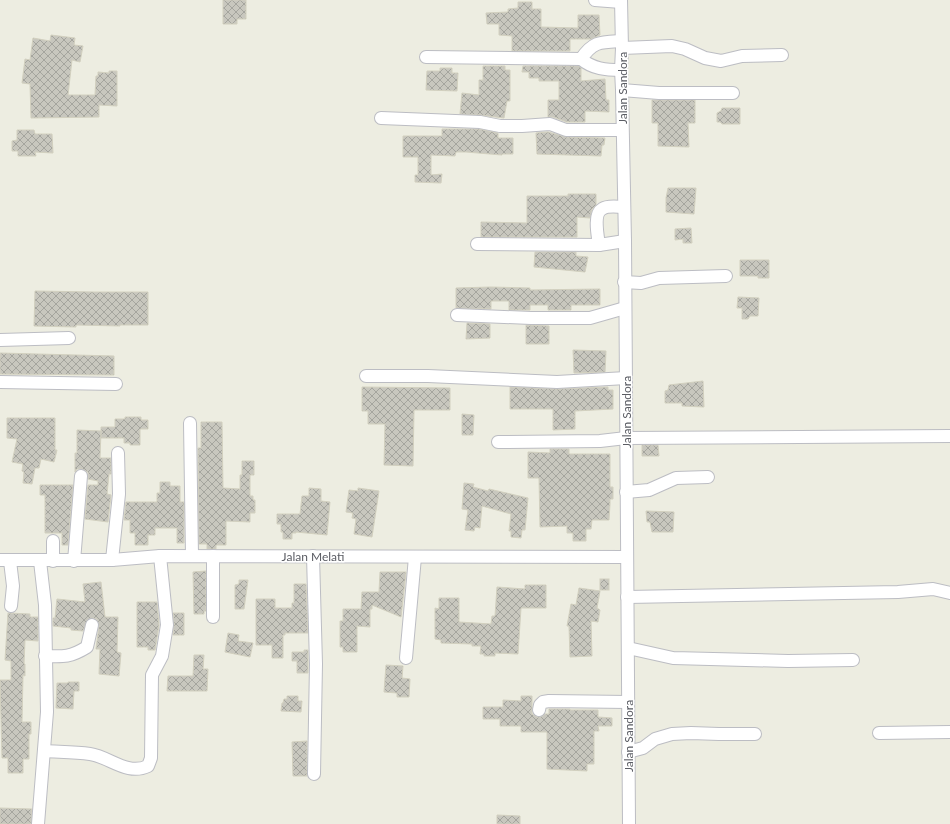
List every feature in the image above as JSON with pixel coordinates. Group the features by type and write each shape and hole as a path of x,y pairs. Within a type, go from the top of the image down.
{"street":[{"path":"595,0 621,1"},
{"name":"Jalan Sandora","path":"621,1 622,44 620,70 622,90 625,241 624,282 629,824"},
{"path":"581,59 587,50 595,44 603,42 685,48 705,58 721,61 742,56 782,55"},
{"path":"426,57 581,59 591,66 603,70 620,70"},
{"path":"622,90 659,93 733,93"},
{"path":"381,118 480,122 500,126 550,124 566,130 622,130"},
{"path":"599,245 597,228 599,211 606,207 624,207"},
{"path":"478,244 599,245 625,241"},
{"path":"624,282 641,283 659,278 726,276"},
{"path":"457,315 531,318 590,318 625,308"},
{"path":"0,340 69,338"},
{"path":"366,376 428,376 557,382 626,378"},
{"path":"0,382 116,384"},
{"path":"190,423 192,556"},
{"path":"498,442 600,441 626,438 950,436"},
{"path":"112,560 119,494 118,452"},
{"path":"74,561 81,476"},
{"path":"626,492 650,490 676,478 708,477"},
{"path":"53,541 53,560"},
{"path":"44,751 92,754 129,769 142,769 148,766 151,758 152,675 162,656 166,625 160,556"},
{"name":"Jalan Melati","path":"5,560 74,561 112,560 160,556 627,557"},
{"path":"212,617 213,556"},
{"path":"313,556 316,664 314,774"},
{"path":"406,658 415,557"},
{"path":"5,560 13,586 11,606"},
{"path":"38,824 47,712 46,606 40,561"},
{"path":"627,597 898,592 933,589 950,593"},
{"path":"46,656 66,657 78,653 87,647 92,625"},
{"path":"628,648 673,658 788,661 853,660"},
{"path":"539,710 540,705 543,702 549,701 628,702"},
{"path":"879,733 950,732"},
{"path":"628,752 643,748 655,739 672,734 755,734"}],"building":[{"path":"223,0 246,0 246,19 237,19 237,24 223,24"},
{"path":"518,2 532,2 532,9 541,9 541,27 578,28 578,15 599,15 600,35 591,39 570,39 570,51 512,51 512,36 499,35 499,24 487,24 486,13 508,12 508,9 518,8"},
{"path":"51,35 75,38 74,45 83,46 80,62 72,60 68,95 95,95 96,76 98,76 98,72 109,73 109,71 117,71 117,106 99,105 99,117 31,118 30,84 22,83 25,59 30,60 33,38 50,41"},
{"path":"483,66 505,66 505,70 510,70 510,101 507,101 504,118 460,114 462,93 479,95 479,80 483,80"},
{"path":"523,66 578,66 581,68 581,81 605,79 606,100 609,100 609,112 585,111 585,122 567,122 553,117 548,117 548,100 559,100 559,81 539,81 539,78 529,78 529,72 522,72"},
{"path":"440,68 452,68 452,73 458,73 457,91 426,90 427,71 440,71"},
{"path":"652,100 695,100 695,123 688,123 689,147 658,146 658,123 652,123"},
{"path":"722,108 740,108 740,124 722,124 717,122 717,113 721,111"},
{"path":"442,129 479,129 498,133 498,138 513,138 513,154 502,155 456,152 455,156 431,155 431,175 442,174 441,183 415,182 415,175 418,175 418,157 403,157 403,136 442,136"},
{"path":"17,130 34,130 35,134 52,134 53,153 35,152 36,156 18,156 18,151 12,151 12,141 17,140"},
{"path":"548,132 566,137 605,138 604,145 602,145 601,156 537,154 536,133"},
{"path":"668,188 696,188 694,214 666,212"},
{"path":"568,194 596,194 596,205 592,209 590,218 577,217 577,237 481,237 481,222 527,223 527,196 568,196"},
{"path":"691,228 692,243 683,243 683,239 675,240 675,229"},
{"path":"535,252 576,252 576,256 588,257 585,272 534,267"},
{"path":"740,260 769,260 769,278 758,278 758,276 740,276"},
{"path":"456,288 530,288 530,290 600,289 600,305 571,305 571,310 548,310 548,305 530,305 530,310 509,310 509,301 491,301 491,309 456,308"},
{"path":"35,291 148,292 148,325 76,325 76,327 34,326"},
{"path":"738,297 759,298 758,316 750,316 748,319 742,319 742,308 737,308"},
{"path":"467,323 490,324 490,338 466,339"},
{"path":"526,325 549,326 549,344 526,344"},
{"path":"573,350 606,351 605,372 574,373"},
{"path":"0,353 114,356 114,375 0,374"},
{"path":"703,381 704,407 682,406 682,403 665,403 665,391 668,390 669,385"},
{"path":"362,387 450,388 450,410 414,410 413,466 384,465 385,424 368,424 368,411 362,411"},
{"path":"510,387 557,389 608,387 608,390 613,390 613,409 575,411 575,429 553,430 553,409 510,409"},
{"path":"462,414 474,415 473,435 462,435"},
{"path":"125,417 141,417 141,420 148,420 148,429 140,429 140,445 130,445 130,443 124,443 124,438 101,438 101,427 115,427 115,419 125,419"},
{"path":"7,418 55,418 55,450 57,450 54,462 41,459 39,468 35,468 32,484 23,483 23,464 12,462 17,439 7,438"},
{"path":"201,422 222,422 223,488 240,489 242,461 254,461 254,475 250,475 250,496 253,496 253,500 255,500 255,513 250,513 250,522 226,521 226,545 216,545 216,549 207,549 207,544 199,544 198,448 201,448"},
{"path":"77,430 101,431 100,458 111,458 111,474 109,474 107,494 111,495 108,522 85,519 88,485 98,485 98,481 88,479 88,472 82,469 77,469 75,472"},
{"path":"642,445 658,445 659,456 642,456"},
{"path":"550,449 569,449 569,454 610,454 610,487 613,487 613,499 610,499 609,520 592,520 591,529 586,529 586,541 573,541 573,533 567,533 567,526 540,527 539,478 528,478 528,452 550,453"},
{"path":"160,482 170,482 170,486 180,486 180,502 184,502 184,543 177,543 177,528 155,528 155,535 148,535 148,545 135,545 135,533 130,533 130,520 124,520 126,502 157,502 157,493 160,493"},
{"path":"464,483 474,484 473,487 488,491 489,489 528,498 525,530 522,530 521,538 511,537 511,531 509,531 511,514 482,506 480,528 475,527 474,531 465,530 468,510 462,509"},
{"path":"40,485 73,485 68,545 62,545 62,533 45,533 45,495 40,495"},
{"path":"309,488 321,489 321,501 330,502 327,535 296,532 292,533 292,539 283,539 281,524 277,524 277,514 300,514 302,496 309,496"},
{"path":"358,488 379,491 372,537 354,534 356,519 352,518 353,513 346,512 349,490 358,491"},
{"path":"646,511 674,512 673,532 652,532 650,522 647,522"},
{"path":"206,571 206,611 204,611 204,614 194,614 193,572"},
{"path":"380,572 406,572 401,617 372,605 372,609 370,609 370,627 357,626 357,652 343,652 343,647 340,647 340,621 343,621 343,609 361,609 362,592 379,592"},
{"path":"600,579 609,579 609,590 600,590"},
{"path":"239,580 248,580 244,609 235,609 235,585 239,584"},
{"path":"101,582 105,617 118,617 117,652 121,653 119,676 99,674 100,649 96,649 99,626 97,619 93,618 87,620 83,631 53,626 57,599 85,602 83,584"},
{"path":"294,584 306,584 308,633 285,633 285,635 283,635 283,658 272,658 272,645 256,645 256,599 275,599 275,608 292,608 292,603 294,603"},
{"path":"525,585 546,585 546,608 521,608 518,654 495,653 495,656 484,656 484,654 480,654 481,646 472,646 472,644 441,643 441,640 435,639 435,608 439,609 439,598 459,598 459,622 491,624 492,616 495,616 497,587 525,589"},
{"path":"579,588 600,591 597,608 600,610 598,622 591,621 592,656 570,657 569,626 567,626 571,604 576,605"},
{"path":"137,602 157,602 159,625 155,650 148,650 148,647 137,647"},
{"path":"8,613 30,614 30,617 38,617 38,641 25,640 25,676 23,675 22,722 31,722 31,734 29,734 29,759 23,759 23,773 8,773 8,758 2,758 0,680 11,680 11,661 5,660"},
{"path":"173,613 184,613 184,635 173,635"},
{"path":"228,633 239,635 238,641 253,643 250,657 225,652"},
{"path":"304,650 308,650 308,673 297,673 297,661 292,661 292,652 304,652"},
{"path":"194,655 204,655 203,669 208,669 207,691 167,691 168,676 193,676"},
{"path":"386,665 403,666 402,678 410,679 409,697 397,697 397,693 384,692"},
{"path":"79,682 79,691 74,691 73,709 56,708 57,683"},
{"path":"287,696 298,696 298,701 302,701 301,712 281,711 282,703 284,699 287,699"},
{"path":"521,696 532,696 532,714 537,717 549,714 549,709 570,709 598,710 598,717 612,718 612,726 598,726 599,731 594,731 594,764 587,764 587,771 547,769 547,732 521,732 521,726 500,726 500,719 483,719 483,707 503,707 503,700 521,701"},
{"path":"307,741 307,776 293,776 292,742"},
{"path":"0,808 32,809 31,824 0,824"},
{"path":"497,815 520,816 520,824 497,824"}]}
